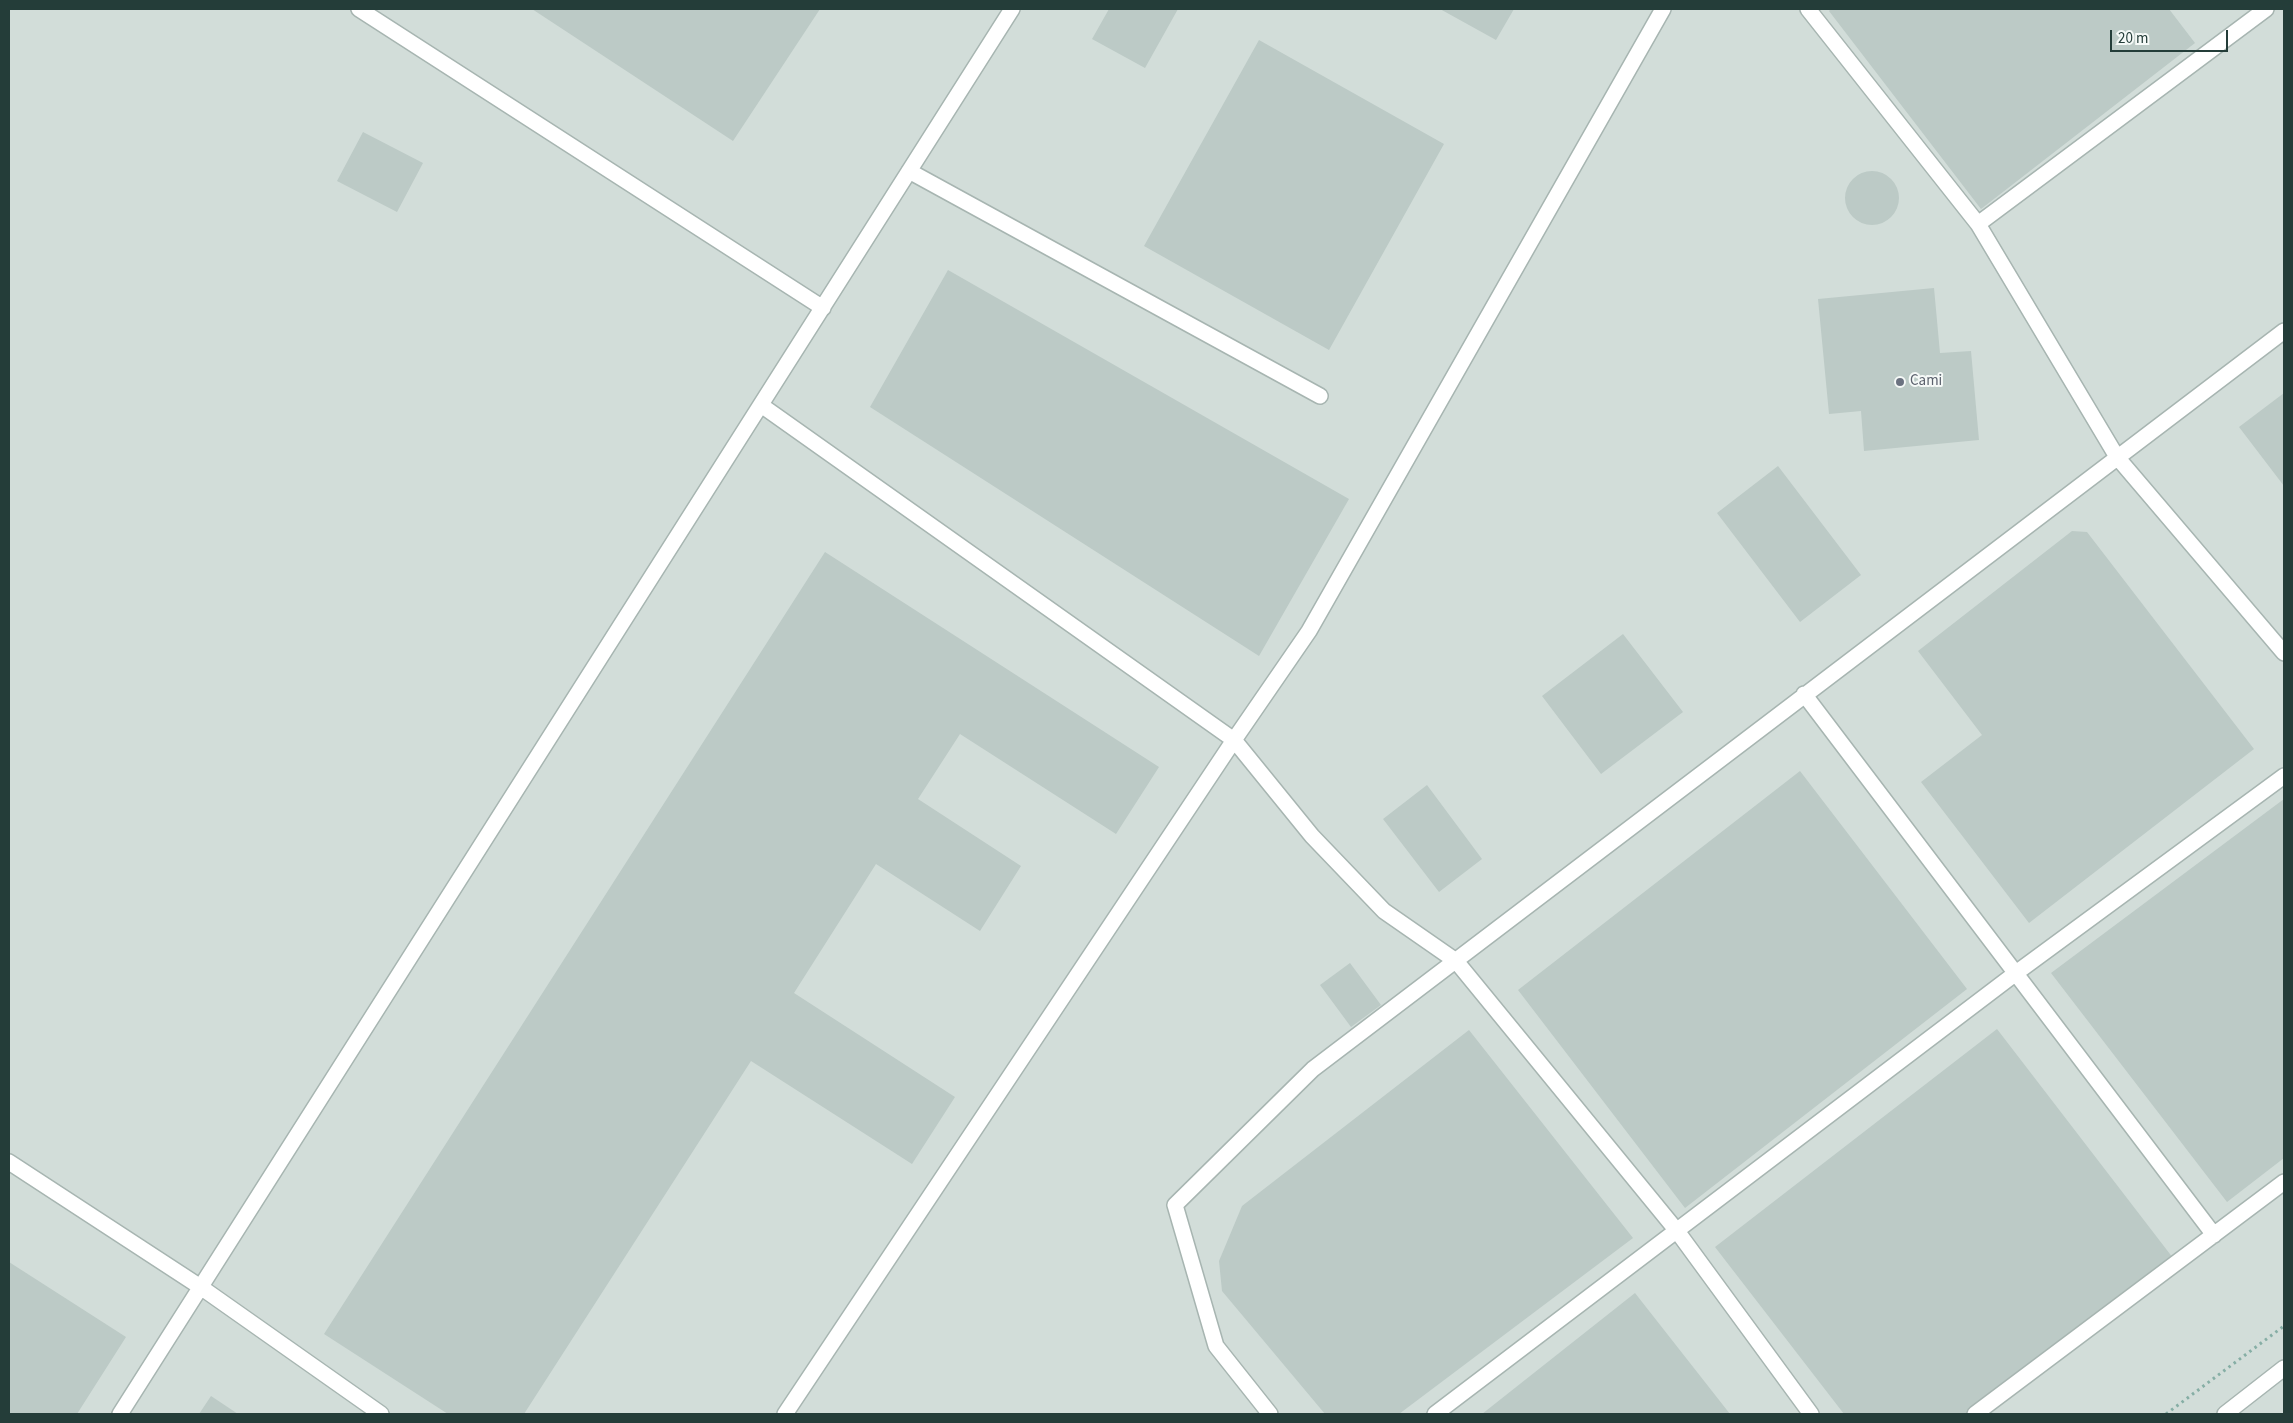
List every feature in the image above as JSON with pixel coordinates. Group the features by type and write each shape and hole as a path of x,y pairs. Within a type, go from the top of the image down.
{"street":[{"path":"359,9 823,308"},
{"path":"120,1414 202,1288 1012,9"},
{"path":"785,1414 1234,740 1309,631 1663,9"},
{"path":"1808,9 1978,224 2117,457 2284,653"},
{"path":"1978,224 2266,9"},
{"path":"910,170 1320,396"},
{"path":"1270,1414 1216,1346 1175,1205 1313,1070 1804,694 2284,331"},
{"path":"761,405 1234,740 1312,836 1384,911 1456,960 1677,1231 1811,1414"},
{"path":"1804,694 2214,1235"},
{"path":"1436,1414 2016,973 2284,776"},
{"path":"9,1162 202,1288 382,1414"},
{"path":"1975,1414 2284,1182"},
{"path":"2225,1414 2284,1368"}],"path":[{"path":"2166,1414 2284,1326"}],"shaded area":[{"path":"9,9 2284,9 2284,1414 9,1414"}],"building":[{"path":"532,9 820,9 733,141"},
{"path":"1109,9 1178,9 1145,68 1092,39"},
{"path":"1440,9 1514,9 1496,40"},
{"path":"1831,9 2169,9 2195,43 1981,209 1829,11"},
{"path":"1259,40 1444,144 1329,350 1144,246"},
{"path":"363,132 423,163 397,212 337,181"},
{"path":"1872,171 1882,173 1891,179 1897,188 1899,198 1897,208 1891,217 1882,223 1872,225 1862,223 1853,217 1847,208 1845,198 1847,188 1853,179 1862,173"},
{"path":"948,270 1349,499 1259,656 870,407"},
{"name":"Cami","path":"1934,288 1940,353 1971,351 1979,440 1864,451 1861,411 1829,414 1818,299"},
{"path":"2284,393 2284,486 2239,427"},
{"path":"1778,466 1861,575 1800,622 1717,513"},
{"path":"2072,531 2087,532 2254,749 2029,923 1921,782 1982,735 1918,651"},
{"path":"825,552 1159,767 1116,834 960,734 918,799 1021,866 980,931 876,864 794,993 955,1097 912,1164 751,1061 524,1414 448,1414 324,1334"},
{"path":"1623,634 1683,712 1601,774 1542,696"},
{"path":"1800,771 1967,989 1685,1208 1518,990"},
{"path":"1427,785 1482,859 1439,892 1383,819"},
{"path":"2284,799 2284,1158 2227,1202 2051,973"},
{"path":"1350,963 1381,1005 1351,1027 1320,985"},
{"path":"1997,1029 2173,1258 1971,1414 1844,1414 1715,1247"},
{"path":"1469,1030 1633,1238 1399,1414 1325,1414 1222,1291 1219,1261 1242,1206"},
{"path":"9,1262 126,1337 77,1414 9,1414"},
{"path":"1635,1293 1730,1414 1482,1414"},
{"path":"211,1396 238,1414 199,1414"}],"place":[{"name":"Cami","path":"1900,382"}]}
